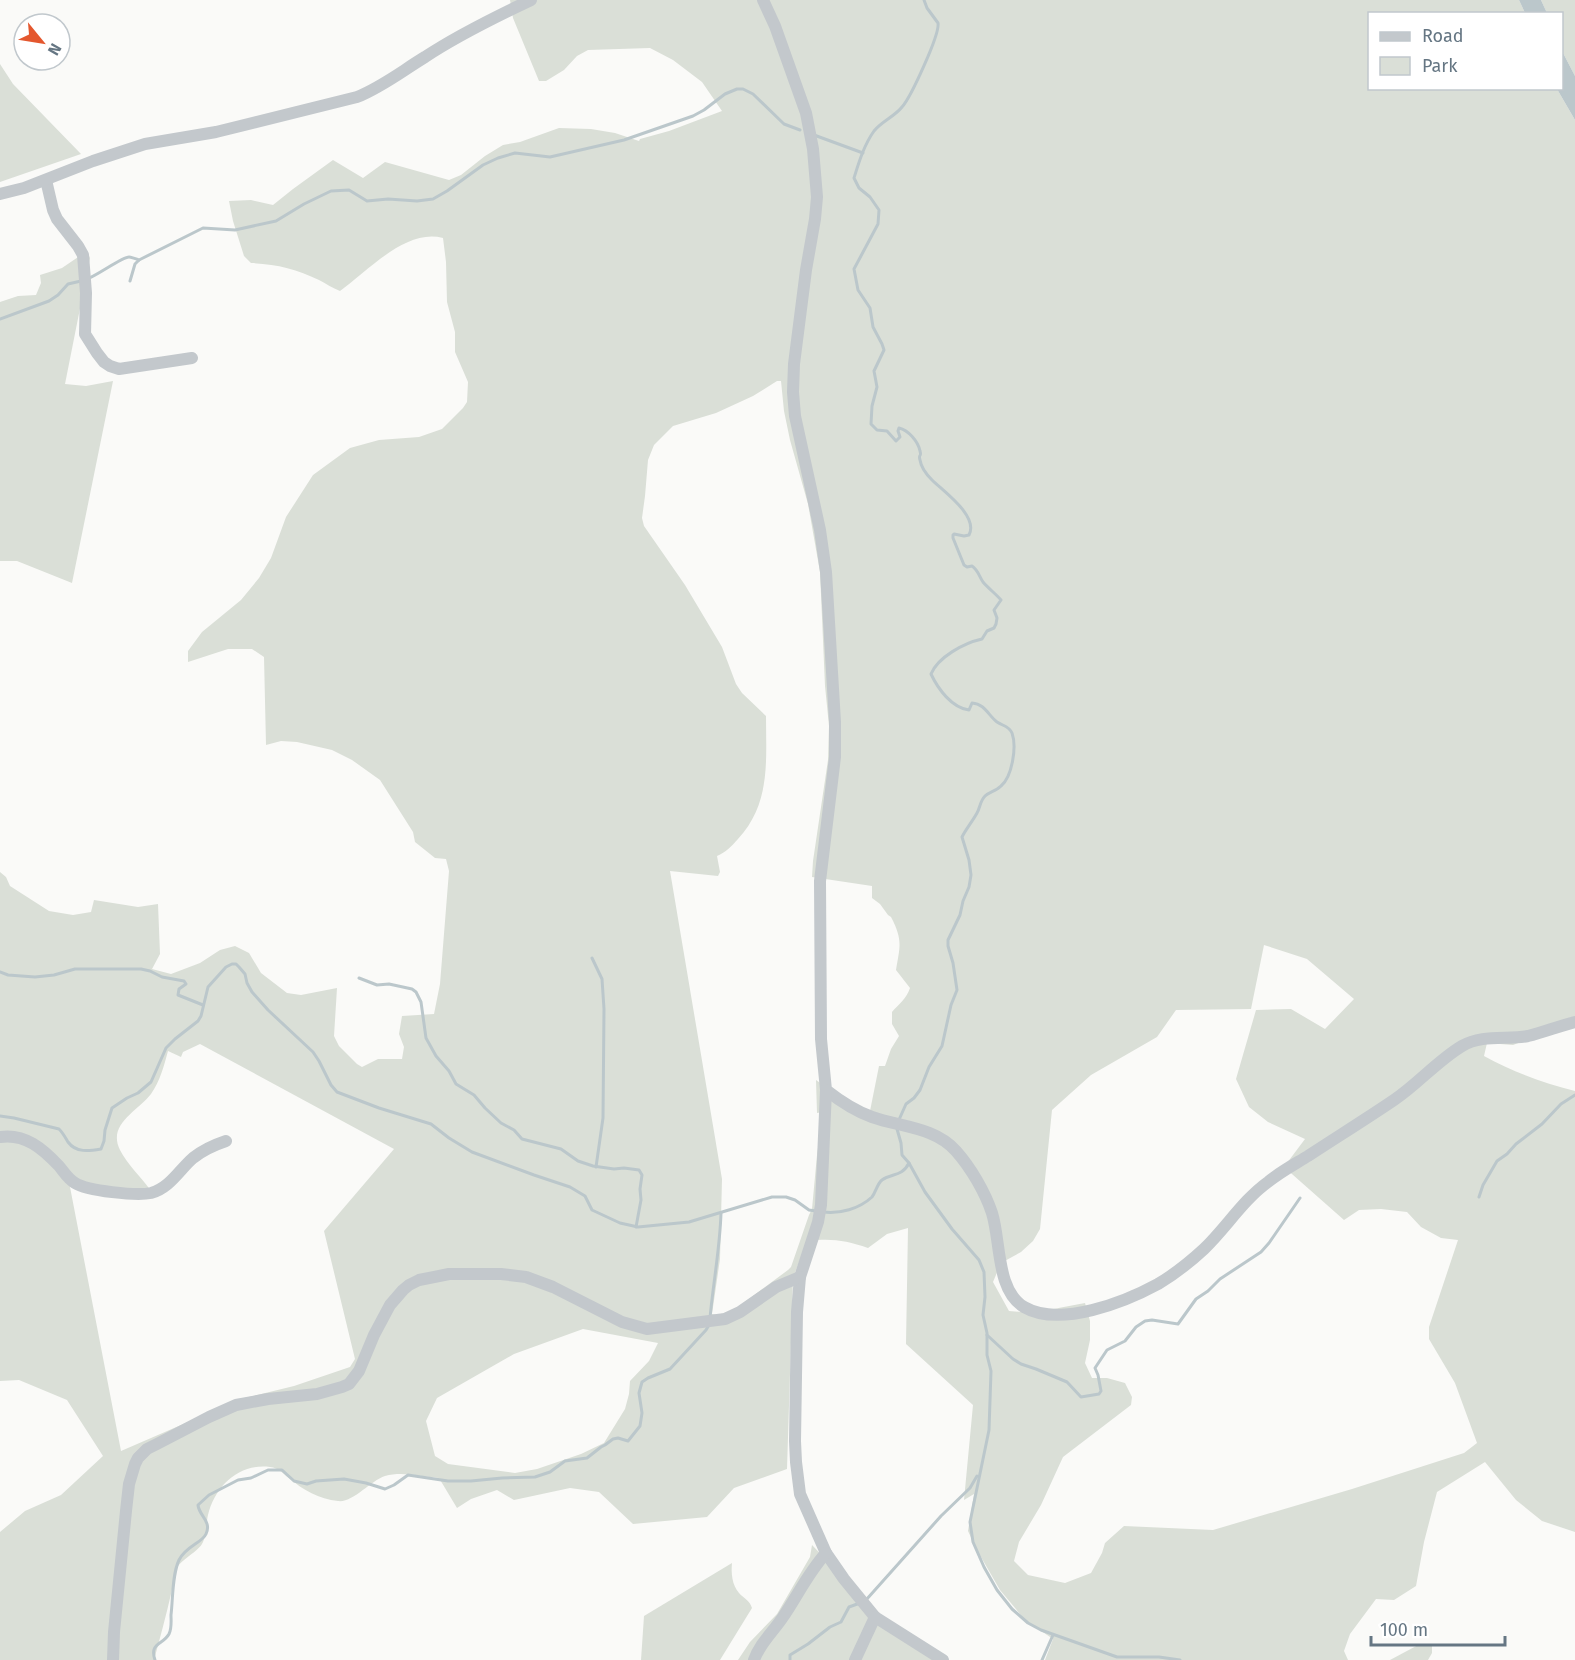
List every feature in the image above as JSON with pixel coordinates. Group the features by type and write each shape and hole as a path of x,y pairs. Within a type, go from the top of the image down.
{"street":[{"path":"0,194 24,188 144,144 216,132 357,97 389,81 425,56 463,34 531,0"},
{"path":"763,0 775,26 806,112 813,149 817,197 794,364 793,392 797,424 820,530 826,572 836,740 820,881 821,1039 826,1090 823,1190 818,1222 800,1276 796,1361 797,1479 803,1505 826,1553 844,1579 875,1617 943,1660"},
{"path":"46,180 53,210 83,255 85,331 102,360 119,369 192,358"},
{"path":"826,1090 852,1109 930,1133 949,1144 966,1164 985,1196 995,1225 1004,1279 1011,1294 1020,1304 1030,1310 1053,1315 1068,1314 1082,1312 1138,1294 1158,1284 1204,1248 1259,1188 1395,1099 1464,1045 1479,1040 1529,1035 1575,1022"},
{"path":"0,1137 14,1137 31,1142 47,1154 72,1181 81,1186 140,1194 160,1190 195,1157 226,1141"},
{"path":"113,1660 127,1502 132,1470 138,1458 157,1444 236,1406 268,1399 317,1394 349,1384 359,1371 390,1305 409,1285 419,1280 449,1274 501,1274 526,1277 554,1287 622,1322 639,1328 655,1329 725,1319 740,1312 776,1287 800,1276"},
{"path":"754,1660 761,1645 782,1618 809,1573 826,1553"},
{"path":"855,1660 875,1617"}],"green space":[{"path":"510,0 1519,0 1525,12 1368,12 1368,90 1558,90 1575,120 1575,1024 1513,1045 1487,1043 1484,1056 1528,1076 1575,1091 1575,1532 1542,1521 1516,1500 1485,1462 1437,1492 1416,1586 1394,1600 1376,1599 1350,1634 1344,1651 1348,1660 1045,1660 1053,1639 1025,1620 1000,1590 968,1531 974,1494 964,1500 973,1405 906,1344 908,1228 887,1234 868,1248 838,1240 807,1241 793,1278 787,1469 734,1488 707,1517 633,1524 599,1492 570,1488 514,1500 497,1490 471,1499 457,1508 439,1478 406,1474 385,1476 350,1499 338,1501 312,1493 276,1468 248,1469 230,1479 216,1495 211,1504 201,1546 175,1571 154,1660 0,1660 0,1532 25,1511 61,1495 103,1456 67,1400 19,1380 0,1381 0,872 6,877 10,886 49,911 73,915 91,912 94,900 138,907 158,904 160,954 152,969 171,974 200,963 220,950 235,946 249,953 261,973 287,993 301,995 337,988 334,1036 339,1046 362,1067 378,1059 402,1059 404,1047 399,1034 402,1016 434,1014 440,984 449,871 446,859 435,858 415,842 413,832 380,780 352,760 332,750 297,742 281,741 266,745 264,657 252,649 228,649 188,662 188,651 202,632 241,600 259,578 271,558 286,517 313,475 350,448 379,440 419,437 442,429 467,402 468,382 455,352 455,332 447,302 443,238 415,239 402,245 388,253 340,291 294,270 251,263 244,256 229,201 251,200 273,205 333,160 363,178 385,162 449,180 461,175 503,145 520,142 559,128 591,129 615,133 639,141 722,111 702,82 673,60 650,48 588,50 577,56 564,70 546,81 539,81 513,18","holes":["777,381 781,381 784,411 808,504 820,572 829,726 828,760 812,877 872,886 872,898 891,917 897,932 899,949 896,970 910,988 905,998 892,1012 892,1024 899,1036 885,1066 879,1066 870,1111 833,1092 816,1080 817,1113 823,1112 812,1209 791,1267 734,1310 718,1315 712,1314 720,1259 722,1179 670,871 718,876 720,872 717,856 731,847 749,825 761,796 766,765 766,716 736,684 722,647 685,585 644,526 642,518 648,460 654,445 673,426 716,413 753,396","1264,945 1307,959 1354,999 1325,1029 1291,1009 1256,1010 1236,1079 1249,1107 1268,1122 1305,1139 1284,1167 1344,1220 1359,1210 1381,1209 1407,1212 1421,1227 1441,1238 1458,1240 1429,1327 1429,1339 1455,1383 1477,1443 1464,1453 1213,1530 1124,1526 1105,1543 1091,1573 1065,1583 1028,1575 1014,1561 1019,1542 1041,1505 1063,1457 1131,1405 1132,1397 1125,1383 1107,1378 1092,1378 1085,1363 1090,1340 1090,1321 1085,1303 1032,1313 1009,1311 993,1282 1001,1263 1021,1252 1033,1241 1040,1229 1052,1110 1091,1075 1157,1037 1176,1010 1251,1009","200,1044 394,1149 324,1231 355,1359 350,1367 294,1386 241,1399 121,1451 70,1187 151,1191 120,1150 117,1141 118,1133 126,1119 151,1094 168,1051 181,1057 183,1052","583,1329 658,1343 649,1361 630,1381 625,1409 604,1443 581,1454 537,1469 515,1473 448,1464 435,1456 426,1421 437,1398 514,1354"]},
{"path":"1541,0 1575,0 1575,76 1563,53 1563,12 1547,12"},
{"path":"0,64 13,84 81,154 0,182"},
{"path":"87,251 90,258 65,384 86,386 113,381 72,583 17,561 0,561 0,302 18,296 36,295 41,283 40,275 62,268"},
{"path":"812,1545 837,1571 871,1616 936,1660 738,1660 750,1642 777,1614 810,1557"},
{"path":"732,1563 735,1586 752,1608 720,1660 641,1660 644,1616"},
{"path":"1420,1644 1432,1644 1432,1653 1428,1660 1390,1660"}],"shaded area":[{"path":"1519,0 1541,0 1547,12 1525,12"},
{"path":"1563,53 1575,76 1575,120 1558,90 1563,90"}],"waterway":[{"path":"898,1122 906,1104 920,1090 929,1067 942,1046 951,1005 957,990 948,940 960,915 971,875 962,837 977,813 983,798 1005,782 1011,769 1014,746 1009,729 997,722 980,705 972,703 969,710 951,702 931,674 945,657 960,647 982,639 987,631 994,628 996,624 997,618 994,610 1001,600 983,582 972,566 964,565 953,538 954,534 969,535 971,528 969,520 965,512 924,471 919,457 919,447 912,436 899,428 900,437 896,441 887,431 877,430 871,424 872,406 877,387 874,371 884,350 873,327 870,308 858,290 854,269 878,224 879,210 870,197 859,188 854,178 870,136 902,107 930,52 938,23 924,0"},
{"path":"130,281 135,264 139,260 203,228 235,230 276,221 331,191 349,190 367,201 433,199 483,165 498,158 515,153 550,157 624,140 693,116 725,94 737,89 753,94 784,124 800,130"},
{"path":"814,135 863,153"},
{"path":"87,279 126,258 139,260"},
{"path":"0,319 49,301 68,284 81,281"},
{"path":"592,958 602,979 604,1009 603,1118 596,1167"},
{"path":"0,1116 59,1129 71,1146 79,1150 101,1149 112,1108 138,1093 151,1082 166,1048 198,1021 208,987 226,967 236,964 245,974 252,992 313,1052 337,1092 431,1124 472,1152 570,1187 585,1196 592,1210 620,1223 638,1227 689,1222 772,1197 786,1197 795,1200 809,1210 816,1211"},
{"path":"0,972 8,975 35,977 75,969 141,969 162,977 184,981 186,984 179,989 178,995 203,1005"},
{"path":"359,978 377,985 389,984 416,992 421,1002 426,1038 456,1084 474,1095 501,1123 514,1130 522,1139 561,1149 578,1161 593,1166 639,1170 642,1175 641,1200 636,1227"},
{"path":"1479,1197 1497,1161 1542,1124 1561,1104 1575,1095"},
{"path":"897,1129 902,1155 952,1229 979,1260 984,1272 983,1315 991,1371 989,1430 970,1522 973,1542 984,1567 997,1590 1012,1609 1028,1623 1041,1630 1117,1657 1159,1657 1180,1660"},
{"path":"823,1212 843,1211 861,1205 872,1197 882,1180 900,1173 909,1163"},
{"path":"987,1335 1013,1359 1067,1382 1081,1397 1099,1394 1101,1391 1095,1368 1107,1350 1125,1341 1136,1327 1145,1321 1178,1324 1196,1299 1220,1279 1261,1252 1300,1198"},
{"path":"710,1318 721,1213"},
{"path":"155,1660 155,1647 166,1638 171,1629 174,1580 179,1560 206,1534 206,1522 198,1505 209,1495 238,1480 251,1478 268,1470 282,1470 294,1481 307,1484 344,1479 385,1489 408,1475 448,1481 471,1481 535,1477 550,1472 565,1461 587,1458 613,1439 628,1441 640,1426 642,1413 639,1393 642,1382 670,1369 709,1325"},
{"path":"866,1600 941,1516 970,1488 977,1476"},
{"path":"790,1660 790,1655 841,1622 849,1607 860,1603"},
{"path":"1042,1660 1053,1635"}]}
